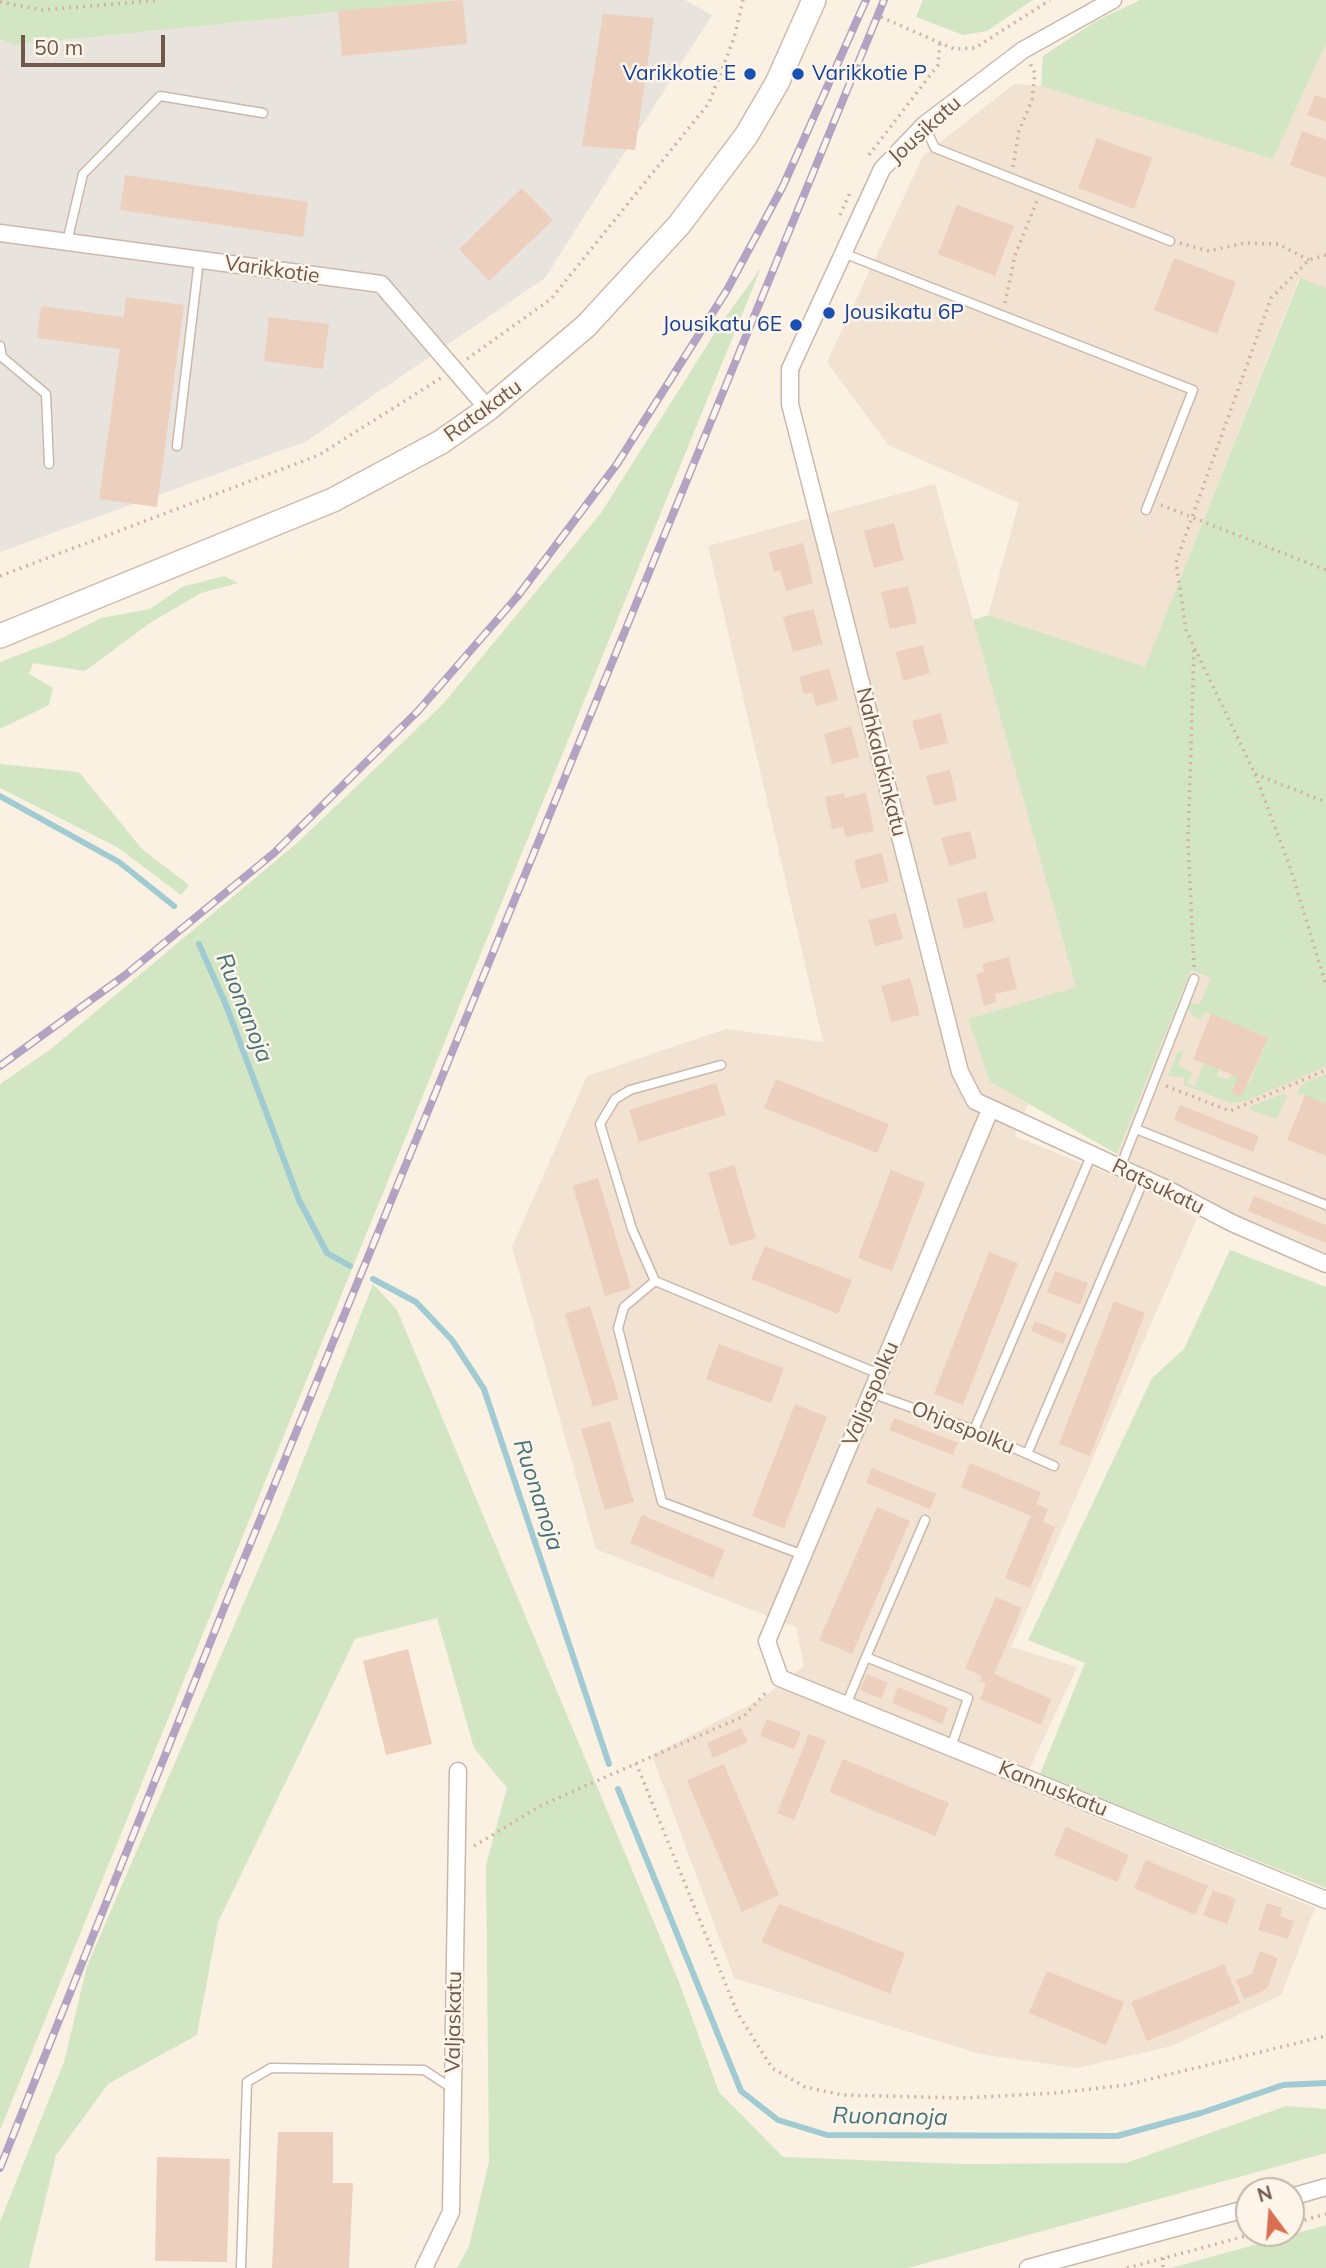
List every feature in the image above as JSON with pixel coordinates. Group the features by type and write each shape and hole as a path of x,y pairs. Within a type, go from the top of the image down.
{"main road":[{"name":"Ratakatu","path":"0,636 333,500 441,442 488,409 586,326 679,225 746,136 777,83 814,0"}],"street":[{"name":"Jousikatu","path":"790,404 790,369 882,169 924,125 1024,50 1113,0"},
{"name":"Varikkotie","path":"1,238 67,242 381,285 488,409"},
{"name":"Nahkalakinkatu","path":"790,404 960,1072 975,1101 990,1110"},
{"name":"Ratsukatu","path":"990,1110 1144,1179 1231,1223 1326,1264"},
{"name":"Valjaspolku","path":"780,1678 767,1640 990,1110"},
{"name":"Kannuskatu","path":"780,1678 1326,1900"},
{"name":"Valjaskatu","path":"424,2268 451,2212 458,1770"},
{"path":"1305,2193 1326,2187"},
{"path":"1028,2268 1235,2212"}],"lane":[{"path":"67,242 83,174 160,96 262,113"},
{"path":"924,125 935,148 1170,241"},
{"path":"843,253 1193,390 1146,510"},
{"path":"177,446 200,260"},
{"path":"0,346 2,357 46,394 49,464"},
{"path":"1120,1168 1195,979"},
{"path":"721,1065 630,1090 615,1099 600,1124 632,1230 655,1281 879,1374"},
{"path":"1136,1129 1326,1205"},
{"path":"974,1430 1091,1156"},
{"path":"1027,1454 1144,1179"},
{"path":"655,1281 624,1307 618,1328 662,1502 803,1555"},
{"name":"Ohjaspolku","path":"871,1393 974,1430 1054,1466"},
{"path":"846,1705 925,1520"},
{"path":"866,1657 968,1698 951,1747"},
{"path":"241,2268 247,2082 271,2068 424,2070 453,2089"}],"path":[{"path":"0,2 44,10 160,0"},
{"path":"881,17 954,49 975,48 1050,0"},
{"path":"1014,179 1012,162 1019,131 1032,100 1035,73 1024,50"},
{"path":"1003,316 1015,255 1042,190"},
{"path":"1170,241 1209,251 1244,243 1278,244 1309,260"},
{"path":"1326,255 1309,260 1271,298 1176,562 1186,630 1255,774 1290,867 1326,985"},
{"path":"1150,500 1326,570"},
{"path":"1194,647 1188,843 1195,979"},
{"path":"1255,774 1326,802"},
{"path":"1155,1081 1230,1111 1326,1070"},
{"path":"457,1856 542,1805 744,1716 780,1678"},
{"path":"636,1763 737,2012 772,2067 805,2087 843,2095 962,2098 1055,2094 1126,2085 1326,2036"},
{"path":"1305,2220 1326,2214"},
{"path":"1127,2268 1235,2239"},
{"path":"1163,2258 1163,2268"}],"shaded area":[{"path":"457,0 685,0 712,15 545,278 305,442 0,552 0,39 15,45"},
{"path":"1326,43 1326,288 1299,278 1145,668 988,615 1019,503 888,445 827,362 923,156 1014,84 1041,86 1273,159"},
{"path":"935,484 1076,987 969,1019 990,1082 1028,1104 1015,1136 1148,1190 1197,1218 1011,1647 1077,1667 1021,1787 1315,1908 1281,1995 1172,2046 1077,2068 980,2054 734,1978 652,1755 761,1699 804,1666 796,1627 596,1549 512,1247 587,1076 726,1029 823,1042 708,546"},
{"path":"1191,970 1326,1022 1326,1255 1230,1213 1117,1154"}],"green space":[{"path":"0,0 457,0 14,45 0,39"},
{"path":"923,0 1033,0 987,31 963,35 916,17"},
{"path":"1140,0 1326,0 1326,43 1273,159 1041,86 1043,56 1096,21"},
{"path":"761,268 0,2130 0,1084 51,1049 297,843 443,704 601,513 720,325"},
{"path":"1300,278 1326,288 1326,1067 1245,1101 1231,1103 1184,1085 1184,1077 1168,1076 1178,1052 1184,1050 1178,1066 1192,1072 1188,1083 1195,1086 1204,1064 1219,1070 1217,1076 1228,1080 1231,1075 1238,1077 1232,1093 1250,1082 1268,1038 1205,1012 1201,1019 1193,1016 1188,1009 1189,1003 1200,1004 1211,978 1191,970 1117,1154 990,1082 968,1019 1076,987 973,620 988,615 1145,667"},
{"path":"224,576 238,583 201,593 150,623 85,671 33,663 29,674 53,688 49,705 0,729 0,662 58,640 101,618 150,609 182,587"},
{"path":"0,764 79,772 142,849 189,885 181,895 117,847 0,788"},
{"path":"1326,1074 1326,1104 1297,1093 1303,1084"},
{"path":"1282,1094 1287,1096 1277,1119 1250,1110 1250,1107"},
{"path":"1230,1250 1326,1287 1326,1888 1040,1774 1085,1663 1028,1640 1152,1378 1184,1349"},
{"path":"373,1284 397,1310 679,1982 719,2092 783,2157 963,2164 1126,2163 1286,2106 1326,2109 1326,2153 908,2268 457,2268 469,2246 489,2162 486,1865 507,1788 474,1748 437,1618 355,1639 218,1922 197,2035 108,2084 56,2155 29,2268 0,2268 0,2222 64,2062 87,1966 280,1519"},
{"path":"1326,2225 1326,2268 1171,2268 1247,2247 1305,2247 1305,2231"}],"building":[{"path":"463,0 467,44 342,56 338,11"},
{"path":"603,14 654,18 635,150 582,146"},
{"path":"1315,95 1326,99 1326,122 1307,115"},
{"path":"1302,131 1326,140 1326,178 1290,165"},
{"path":"1097,138 1152,158 1134,209 1078,188"},
{"path":"125,175 308,202 303,237 120,210"},
{"path":"522,188 553,220 489,281 459,249"},
{"path":"957,205 1014,226 995,276 938,254"},
{"path":"1174,258 1236,282 1217,334 1154,310"},
{"path":"126,297 184,305 157,507 99,499 120,349 37,338 41,306 124,317"},
{"path":"269,317 329,324 323,369 264,361"},
{"path":"894,523 904,560 874,568 864,531"},
{"path":"803,543 813,583 786,591 780,570 774,572 769,552"},
{"path":"908,586 917,623 890,629 881,592"},
{"path":"813,609 823,644 793,652 783,617"},
{"path":"923,645 930,673 903,681 896,652"},
{"path":"829,668 838,700 816,706 812,692 804,694 799,677"},
{"path":"941,713 948,743 920,750 912,721"},
{"path":"851,726 859,757 832,764 824,734"},
{"path":"950,770 957,800 934,806 926,776"},
{"path":"844,793 845,798 866,793 874,831 846,837 843,827 832,829 825,797"},
{"path":"970,831 977,858 949,866 941,838"},
{"path":"882,853 889,882 861,889 854,860"},
{"path":"986,891 994,921 964,929 957,899"},
{"path":"896,913 903,939 875,946 868,920"},
{"path":"1009,957 1017,989 995,994 996,1002 984,1006 976,974 984,972 982,964"},
{"path":"910,978 920,1015 891,1022 881,986"},
{"path":"1211,1014 1268,1038 1241,1097 1231,1093 1238,1077 1193,1059"},
{"path":"776,1079 889,1124 877,1153 764,1108"},
{"path":"716,1083 726,1115 639,1142 629,1110"},
{"path":"1305,1095 1326,1104 1326,1156 1287,1140"},
{"path":"1180,1105 1259,1136 1253,1152 1174,1120"},
{"path":"734,1165 756,1238 730,1246 708,1173"},
{"path":"891,1170 925,1183 892,1271 858,1258"},
{"path":"598,1178 631,1288 605,1296 573,1186"},
{"path":"1254,1196 1326,1225 1326,1243 1248,1211"},
{"path":"765,1246 852,1280 838,1314 751,1279"},
{"path":"989,1252 1018,1263 963,1405 934,1394"},
{"path":"1055,1271 1088,1283 1080,1305 1047,1292"},
{"path":"1114,1301 1145,1313 1090,1456 1059,1444"},
{"path":"590,1306 619,1399 593,1407 565,1314"},
{"path":"1035,1321 1067,1334 1063,1344 1031,1331"},
{"path":"719,1344 784,1368 771,1403 706,1379"},
{"path":"795,1404 827,1417 784,1528 752,1516"},
{"path":"894,1418 958,1443 953,1455 889,1430"},
{"path":"610,1421 634,1502 605,1510 581,1429"},
{"path":"970,1463 1041,1492 1036,1504 1048,1509 1043,1522 1055,1527 1030,1588 1005,1578 1031,1516 961,1487"},
{"path":"872,1468 936,1494 930,1509 866,1483"},
{"path":"877,1507 910,1521 852,1654 819,1640"},
{"path":"642,1515 725,1550 713,1578 630,1543"},
{"path":"996,1597 1022,1608 994,1674 1051,1699 1041,1725 980,1699 986,1684 980,1681 982,1676 965,1668"},
{"path":"408,1649 432,1744 386,1755 363,1661"},
{"path":"867,1674 888,1683 881,1699 860,1690"},
{"path":"898,1687 948,1708 942,1724 892,1703"},
{"path":"767,1719 801,1732 794,1749 760,1736"},
{"path":"741,1728 748,1742 713,1758 707,1743"},
{"path":"809,1734 826,1741 794,1820 777,1813"},
{"path":"843,1759 949,1803 935,1836 829,1792"},
{"path":"724,1764 779,1895 742,1912 687,1780"},
{"path":"1066,1827 1129,1855 1117,1882 1054,1855"},
{"path":"1146,1860 1208,1886 1195,1915 1134,1888"},
{"path":"1213,1890 1236,1899 1227,1924 1203,1915"},
{"path":"1267,1903 1282,1908 1280,1916 1294,1921 1288,1939 1258,1930"},
{"path":"779,1904 905,1953 890,1994 761,1942"},
{"path":"1260,1951 1278,1958 1267,1989 1244,1999 1236,1980 1252,1974"},
{"path":"1224,1964 1240,2003 1147,2041 1131,2002"},
{"path":"1047,1971 1124,2002 1106,2045 1029,2013"},
{"path":"278,2132 333,2132 333,2183 353,2183 349,2268 272,2268"},
{"path":"157,2157 230,2159 227,2262 155,2261"}],"waterway":[{"name":"Ruonanoja","path":"0,796 119,862 174,906"},
{"name":"Ruonanoja","path":"199,944 226,1005 299,1200 327,1253 350,1266"},
{"name":"Ruonanoja","path":"373,1279 416,1302 452,1340 484,1389 609,1764"},
{"name":"Ruonanoja","path":"618,1789 741,2091 778,2120 827,2135 1117,2136 1201,2113 1283,2085 1326,2083"}],"railway":[{"path":"0,1066 124,976 274,853 418,711 517,597 617,464 727,290 783,186 866,0"},
{"path":"0,2168 228,1598 884,0"}],"place":[{"name":"Varikkotie E","path":"750,74"},
{"name":"Varikkotie P","path":"798,74"},
{"name":"Jousikatu 6P","path":"829,313"},
{"name":"Jousikatu 6E","path":"796,325"}]}
